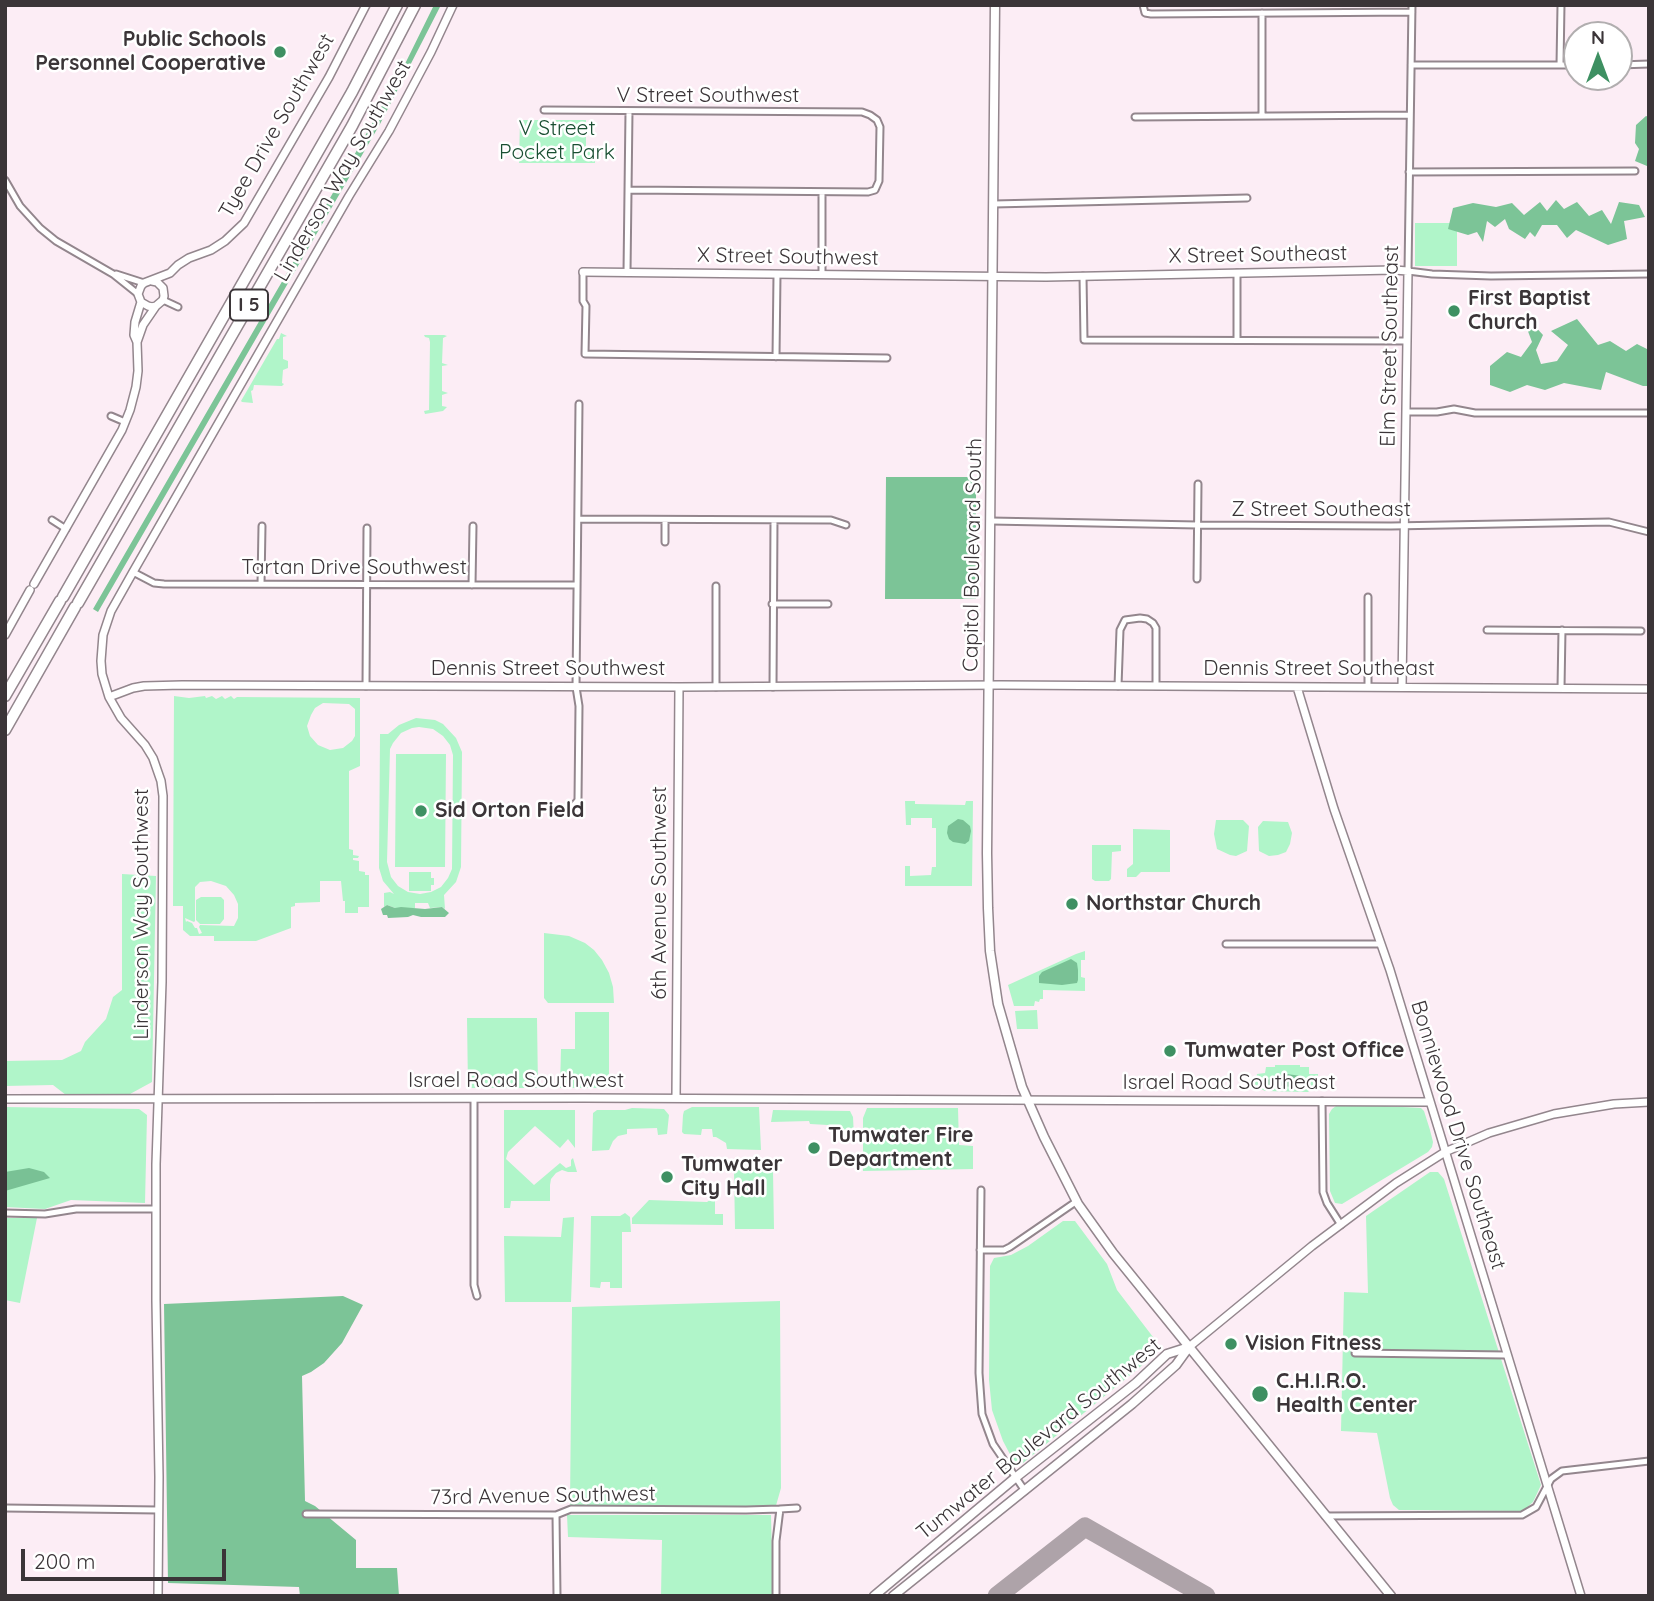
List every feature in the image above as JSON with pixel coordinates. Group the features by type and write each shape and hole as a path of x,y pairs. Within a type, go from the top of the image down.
{"highway":[{"name":"I 5","path":"5,696 352,92 397,5"},
{"name":"I 5","path":"5,730 352,126 415,5"}],"main road":[{"name":"Capitol Boulevard South","path":"995,5 987,876 990,951 998,1004 1022,1087 1077,1201 1113,1252 1391,1596"},
{"name":"Tumwater Boulevard Southwest","path":"874,1596 1015,1478 1136,1383 1167,1354 1189,1347"},
{"name":"Tumwater Boulevard Southwest","path":"894,1596 1132,1404 1176,1366 1189,1347"}],"street":[{"name":"Tyee Drive Southwest","path":"148,282 170,273 189,258 211,250 244,223 329,76 366,5"},
{"name":"Linderson Way Southwest","path":"158,1596 156,1209 163,796 153,758 121,718 109,697 101,662 103,635 111,611 133,572 389,131 453,5"},
{"path":"1143,5 1146,13 1412,9"},
{"path":"1411,65 1560,65 1561,5"},
{"name":"Elm Street Southeast","path":"1402,687 1412,9"},
{"path":"1262,13 1262,116"},
{"name":"V Street Southwest","path":"544,110 862,112 870,115 877,120 880,127 879,181 875,190 822,192"},
{"path":"627,272 629,112"},
{"path":"1135,117 1410,114"},
{"path":"1409,172 1635,172"},
{"path":"5,180 20,206 55,240 113,274 148,306 161,299"},
{"path":"628,190 822,192 822,274"},
{"path":"994,204 1247,198"},
{"name":"X Street Southeast","path":"993,276 1394,270 1491,276 1649,274"},
{"path":"583,272 583,301 586,306 585,354 887,358"},
{"name":"X Street Southwest","path":"583,272 993,276"},
{"path":"137,342 144,325 161,299 170,273"},
{"path":"1237,273 1237,340"},
{"path":"113,274 160,285 161,299"},
{"path":"776,356 777,275"},
{"path":"1083,276 1084,340 1408,341"},
{"path":"33,584 125,422 138,371 134,329 141,286 148,282"},
{"path":"161,299 178,307"},
{"path":"569,811 578,800 579,706 576,687 579,404"},
{"path":"1407,412 1454,409 1475,413 1649,413"},
{"path":"111,416 125,422"},
{"path":"1197,579 1198,484"},
{"path":"579,519 831,520 846,526"},
{"path":"52,520 66,529"},
{"path":"665,520 665,542"},
{"path":"773,687 774,520"},
{"name":"Z Street Southeast","path":"991,521 1405,526 1609,522 1649,532"},
{"path":"261,584 262,526"},
{"path":"472,585 473,526"},
{"path":"366,686 367,528"},
{"name":"Tartan Drive Southwest","path":"133,572 154,583 164,584 577,585"},
{"path":"716,586 716,687"},
{"path":"5,625 30,590 5,635"},
{"path":"1368,597 1368,687"},
{"path":"772,604 828,604"},
{"path":"1118,686 1119,630 1125,620 1140,618 1147,619 1156,628 1156,686"},
{"path":"1486,630 1641,631"},
{"path":"1561,688 1562,630"},
{"name":"Dennis Street Southeast","path":"990,685 1649,689"},
{"name":"Dennis Street Southwest","path":"109,697 144,686 990,685"},
{"name":"6th Avenue Southwest","path":"676,1098 679,687"},
{"name":"Bonniewood Drive Southeast","path":"1297,687 1430,1102 1580,1596"},
{"path":"1226,944 1380,944"},
{"name":"Israel Road Southwest","path":"5,1099 1027,1099"},
{"path":"474,1099 474,1285 477,1296"},
{"name":"Israel Road Southeast","path":"1027,1099 1430,1102"},
{"path":"1322,1101 1323,1192 1341,1225"},
{"path":"1189,1347 1396,1183 1445,1152 1489,1133 1554,1114 1649,1102"},
{"path":"981,1190 979,1373 982,1414 993,1444 1025,1491"},
{"path":"980,1250 1004,1250 1010,1247 1077,1201"},
{"path":"5,1213 44,1214 76,1209 156,1209"},
{"path":"1355,1353 1506,1355"},
{"path":"1325,1516 1514,1516 1527,1513 1536,1507 1551,1479 1562,1471 1649,1461"},
{"path":"5,1508 158,1510"},
{"name":"73rd Avenue Southwest","path":"306,1514 556,1515 571,1509 797,1508"},
{"path":"776,1596 776,1541 780,1509"},
{"path":"556,1515 557,1596"}],"green space":[{"name":"V Street Pocket Park","path":"520,120 586,120 586,147 595,148 595,163 519,163"},
{"path":"1415,223 1457,223 1457,266 1415,266"},
{"path":"281,333 287,336 283,337 283,359 288,361 288,368 283,370 284,384 254,385 251,391 253,403 242,402 241,401"},
{"path":"424,335 447,336 443,338 442,363 448,365 442,366 442,391 448,393 442,395 442,406 447,407 443,411 425,414 424,411 429,410 430,342"},
{"path":"174,696 212,696 216,699 222,696 225,699 231,696 234,699 360,698 360,766 349,771 349,849 353,850 353,855 359,856 353,860 359,861 359,871 369,875 369,907 358,907 358,913 345,913 341,881 320,881 320,902 295,903 295,906 291,907 291,928 256,941 214,941 214,936 190,936 183,930 183,906 173,906","holes":["323,703 349,704 355,709 355,736 343,748 330,750 318,745 310,736 307,726 311,715 315,708","211,881 226,886 234,895 238,904 238,918 234,926 200,925 202,933 199,934 197,928 186,922 185,918 195,921 195,887 200,882"]},
{"path":"416,718 435,720 443,724 456,738 462,752 461,867 456,882 444,895 445,909 430,908 428,903 415,903 415,908 384,907 384,893 394,894 383,881 379,868 380,734 388,734 399,725","holes":["419,727 433,729 450,745 453,755 452,869 441,887 420,894 408,892 398,886 391,877 387,862 390,749 401,733"]},
{"name":"Sid Orton Field","path":"396,754 446,754 445,867 395,867"},
{"path":"905,801 915,801 915,804 965,805 966,801 973,801 972,886 905,886 905,866 910,866 910,876 931,875 932,867 936,867 936,828 932,828 932,818 911,818 911,825 906,825"},
{"path":"1216,820 1243,820 1249,826 1247,851 1236,856 1217,849 1214,834"},
{"path":"1263,821 1288,822 1292,833 1286,852 1269,856 1259,851 1258,827"},
{"path":"1133,829 1170,830 1170,872 1141,872 1136,877 1127,877 1127,869 1133,864"},
{"path":"1092,845 1121,845 1121,851 1112,852 1109,881 1092,879"},
{"path":"409,872 431,872 434,885 431,885 431,891 409,891"},
{"path":"122,874 156,876 152,1082 130,1094 66,1095 53,1085 5,1086 5,1061 62,1060 81,1051 85,1042 106,1019 113,997 122,990"},
{"path":"201,897 221,897 224,900 224,919 220,924 200,924 196,920 196,900"},
{"path":"544,933 569,936 594,950 609,973 614,1003 548,1003 544,998"},
{"path":"1085,951 1085,960 1081,960 1081,977 1085,978 1085,991 1043,990 1043,999 1035,1001 1034,1006 1014,1006 1008,985"},
{"path":"1037,1010 1038,1029 1017,1029 1015,1011"},
{"path":"575,1012 609,1012 609,1088 560,1088 561,1049 575,1049"},
{"path":"467,1018 537,1018 538,1088 468,1088"},
{"path":"1266,1067 1309,1067 1309,1074 1318,1074 1318,1080 1326,1080 1327,1087 1331,1089 1312,1088 1308,1092 1247,1088 1247,1080 1256,1080 1257,1074 1265,1073"},
{"path":"1336,1106 1421,1108 1430,1130 1432,1147 1342,1204 1335,1203 1330,1191 1329,1114"},
{"path":"5,1107 139,1109 147,1115 145,1203 71,1200 45,1209 5,1207"},
{"path":"692,1107 759,1107 761,1150 727,1149 726,1143 713,1137 712,1129 702,1129 701,1135 684,1134 684,1111"},
{"path":"867,1108 958,1108 959,1145 973,1146 973,1169 863,1171 863,1118"},
{"path":"664,1109 669,1115 667,1134 658,1135 657,1128 627,1129 627,1134 618,1136 609,1150 592,1151 593,1113 597,1110"},
{"path":"504,1110 575,1110 575,1148 568,1139 560,1148 535,1126 508,1152 506,1159 534,1185 560,1163 566,1168 571,1166 573,1158 577,1172 562,1170 556,1173 551,1179 550,1201 511,1201 510,1208 504,1208"},
{"path":"773,1110 850,1111 854,1137 839,1136 837,1128 810,1124 809,1121 771,1122"},
{"path":"734,1170 773,1171 774,1229 735,1229"},
{"path":"1430,1172 1438,1172 1444,1179 1541,1485 1533,1502 1523,1511 1399,1510 1390,1498 1377,1433 1341,1431 1344,1292 1368,1293 1366,1216"},
{"path":"649,1200 715,1200 715,1214 723,1214 723,1225 632,1224 632,1218"},
{"path":"625,1213 630,1217 631,1232 622,1232 622,1288 610,1288 610,1282 601,1282 600,1288 590,1287 591,1216 620,1216"},
{"path":"574,1217 571,1302 505,1302 504,1236 561,1237 563,1218"},
{"path":"5,1218 37,1218 20,1303 5,1300"},
{"path":"1063,1221 1075,1221 1107,1264 1117,1290 1153,1337 1156,1346 1146,1362 1023,1463 1017,1463 1003,1441 992,1410 989,1380 990,1266 994,1258 1011,1255 1028,1246"},
{"path":"780,1301 781,1488 775,1509 571,1509 572,1307"},
{"path":"567,1515 771,1515 773,1596 661,1596 662,1540 568,1537"}],"shaded area":[{"path":"434,5 441,5 380,124 98,612 93,609 321,214 401,72"},
{"path":"1646,116 1649,117 1649,166 1635,161 1639,149 1635,143 1636,125"},
{"path":"1556,200 1564,209 1577,202 1589,216 1602,210 1611,224 1619,202 1639,205 1645,217 1624,221 1627,239 1608,245 1576,230 1567,238 1557,225 1542,225 1535,237 1530,232 1525,239 1509,229 1505,219 1495,227 1487,221 1483,242 1477,232 1468,235 1448,229 1453,208 1473,203 1496,207 1512,203 1524,215 1540,202 1547,211"},
{"path":"1577,319 1598,345 1610,341 1626,351 1637,344 1649,350 1649,386 1606,372 1601,390 1564,383 1545,390 1527,385 1510,392 1490,385 1490,366 1507,352 1521,357 1532,342 1526,326 1532,323 1543,335 1536,350 1541,364 1557,361 1568,345 1551,331"},
{"path":"886,477 976,477 976,599 885,599"},
{"path":"958,819 970,826 969,841 965,844 953,842 947,833 948,826"},
{"path":"387,905 395,908 442,907 449,913 445,917 413,915 388,918 383,915 381,909"},
{"path":"1071,959 1077,963 1077,983 1039,983 1042,972"},
{"path":"1287,1074 1301,1076 1307,1083 1296,1087 1266,1084 1271,1077"},
{"path":"29,1168 44,1172 50,1178 5,1191 5,1172"},
{"path":"343,1296 363,1305 342,1343 324,1363 302,1376 305,1501 315,1506 356,1540 356,1568 397,1568 399,1596 300,1596 299,1587 168,1583 164,1304"}],"taxiway":[{"path":"997,1596 1085,1527 1206,1596"}],"place":[{"name":"Public Schools Personnel Cooperative","path":"280,52"},
{"name":"First Baptist Church","path":"1454,311"},
{"name":"Sid Orton Field","path":"421,811"},
{"name":"Northstar Church","path":"1072,904"},
{"name":"Tumwater Post Office","path":"1170,1051"},
{"name":"Tumwater Fire Department","path":"814,1148"},
{"name":"Tumwater City Hall","path":"667,1177"},
{"name":"Vision Fitness","path":"1231,1344"},
{"name":"C.H.I.R.O. Health Center","path":"1260,1394"}]}
